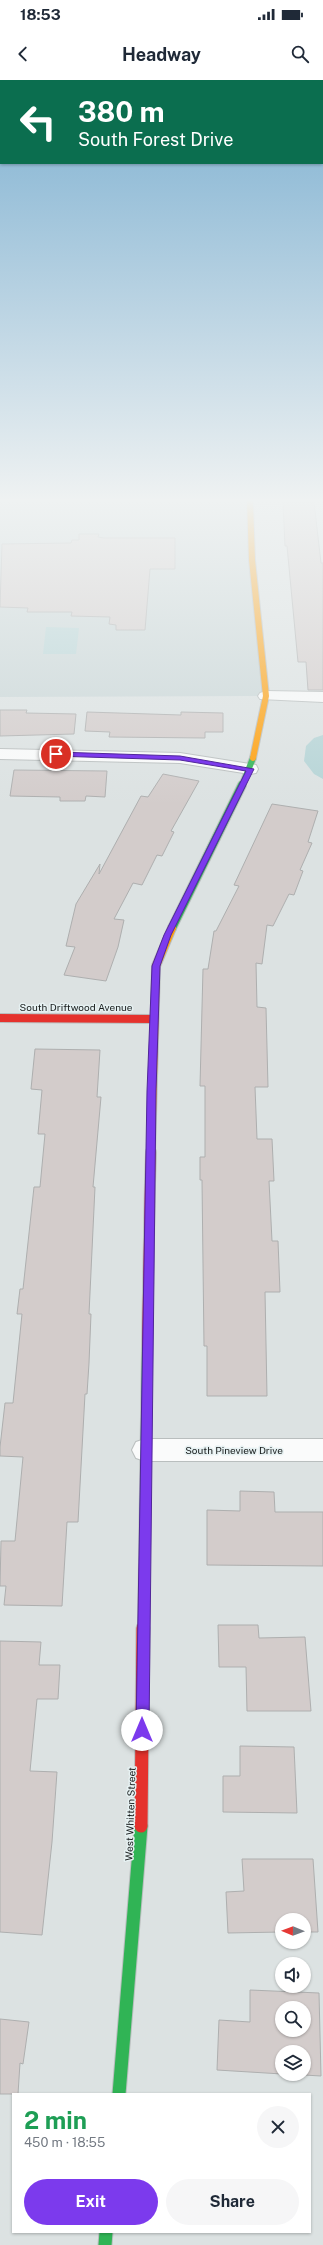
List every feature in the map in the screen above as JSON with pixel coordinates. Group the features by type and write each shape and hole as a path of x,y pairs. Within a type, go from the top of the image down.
{"street":[{"name":"West Whitten Street","path":"119,2093 141,1841 145,1450 153,1019 156,966 168,935 250,769 261,727 266,696 256,603"},
{"path":"266,696 323,697"},
{"path":"0,754 180,758 250,769"},
{"name":"South Driftwood Avenue","path":"0,1018 153,1019"},
{"name":"South Pineview Drive","path":"145,1450 323,1450"},
{"path":"105,2245 106,2233"}],"shaded area":[{"path":"0,603 258,603 266,696 0,697"},
{"path":"46,627 79,628 76,654 43,654"},
{"path":"323,735 323,779 314,774 304,761 306,746 314,738"}],"building":[{"path":"0,603 147,603 145,630 116,630 116,625 109,624 110,617 71,616 72,612 27,612 28,608 0,607"},
{"path":"292,603 323,603 323,690 308,690 306,662 298,662"},
{"path":"0,710 27,710 26,713 76,714 74,734 0,736"},
{"path":"87,712 181,715 181,712 223,713 223,732 205,732 205,738 109,737 110,732 85,731"},
{"path":"14,770 107,771 105,797 86,796 85,801 60,801 60,797 10,796"},
{"path":"163,774 199,781 171,831 174,832 162,856 157,855 142,885 133,883 114,919 124,920 118,947 106,981 64,975 75,947 66,946 76,904 100,864 99,874 141,796 148,797"},
{"path":"272,804 318,811 308,842 312,843 300,870 303,871 294,895 289,894 273,926 267,925 262,964 256,963 257,1007 266,1008 268,1087 255,1087 257,1139 272,1139 274,1181 269,1181 272,1241 278,1241 280,1292 265,1292 267,1396 207,1396 207,1346 204,1346 202,1180 200,1180 200,1157 205,1157 205,1086 200,1086 203,969 208,969 214,931 216,931 239,886 234,885"},
{"path":"35,1049 100,1050 97,1097 101,1097 93,1187 95,1187 87,1394 85,1394 78,1522 67,1522 62,1606 4,1605 6,1586 0,1586 1,1541 15,1541 23,1457 0,1456 0,1447 5,1403 13,1403 22,1314 17,1314 20,1289 23,1289 34,1187 40,1187 45,1134 38,1134 42,1090 31,1089"},
{"path":"240,1491 274,1492 275,1512 323,1512 323,1566 207,1565 207,1510 240,1511"},
{"path":"218,1625 258,1625 259,1638 305,1637 311,1711 247,1711 246,1667 219,1667"},
{"path":"0,1641 41,1642 39,1665 60,1665 58,1699 37,1699 30,1771 57,1772 52,1842 42,1935 0,1932"},
{"path":"240,1746 294,1747 297,1813 223,1812 223,1776 240,1776"},
{"path":"242,1859 313,1859 318,1932 311,1932 311,1913 275,1913 275,1932 228,1933 226,1892 244,1891"},
{"path":"250,1990 275,1991 275,1993 319,1993 321,2076 311,2075 311,2045 275,2045 275,2074 217,2070 219,2020 250,2022"},
{"path":"0,2019 29,2022 23,2064 20,2063 18,2093 0,2094"}],"traffic: fast":[{"path":"172,928 250,769 253,758"},
{"path":"144,1562 147,1346"},
{"path":"119,2093 141,1826"},
{"path":"105,2245 106,2233"}],"traffic: slow":[{"path":"253,758 266,696 256,603"},
{"path":"150,1183 156,966 172,928"}],"traffic: jam":[{"path":"0,1018 153,1019"},
{"path":"147,1346 150,1183"},
{"path":"141,1826 144,1562"}],"route":[{"path":"56,754 180,758 250,769 168,935 156,966 151,1091 142,1730"}]}
